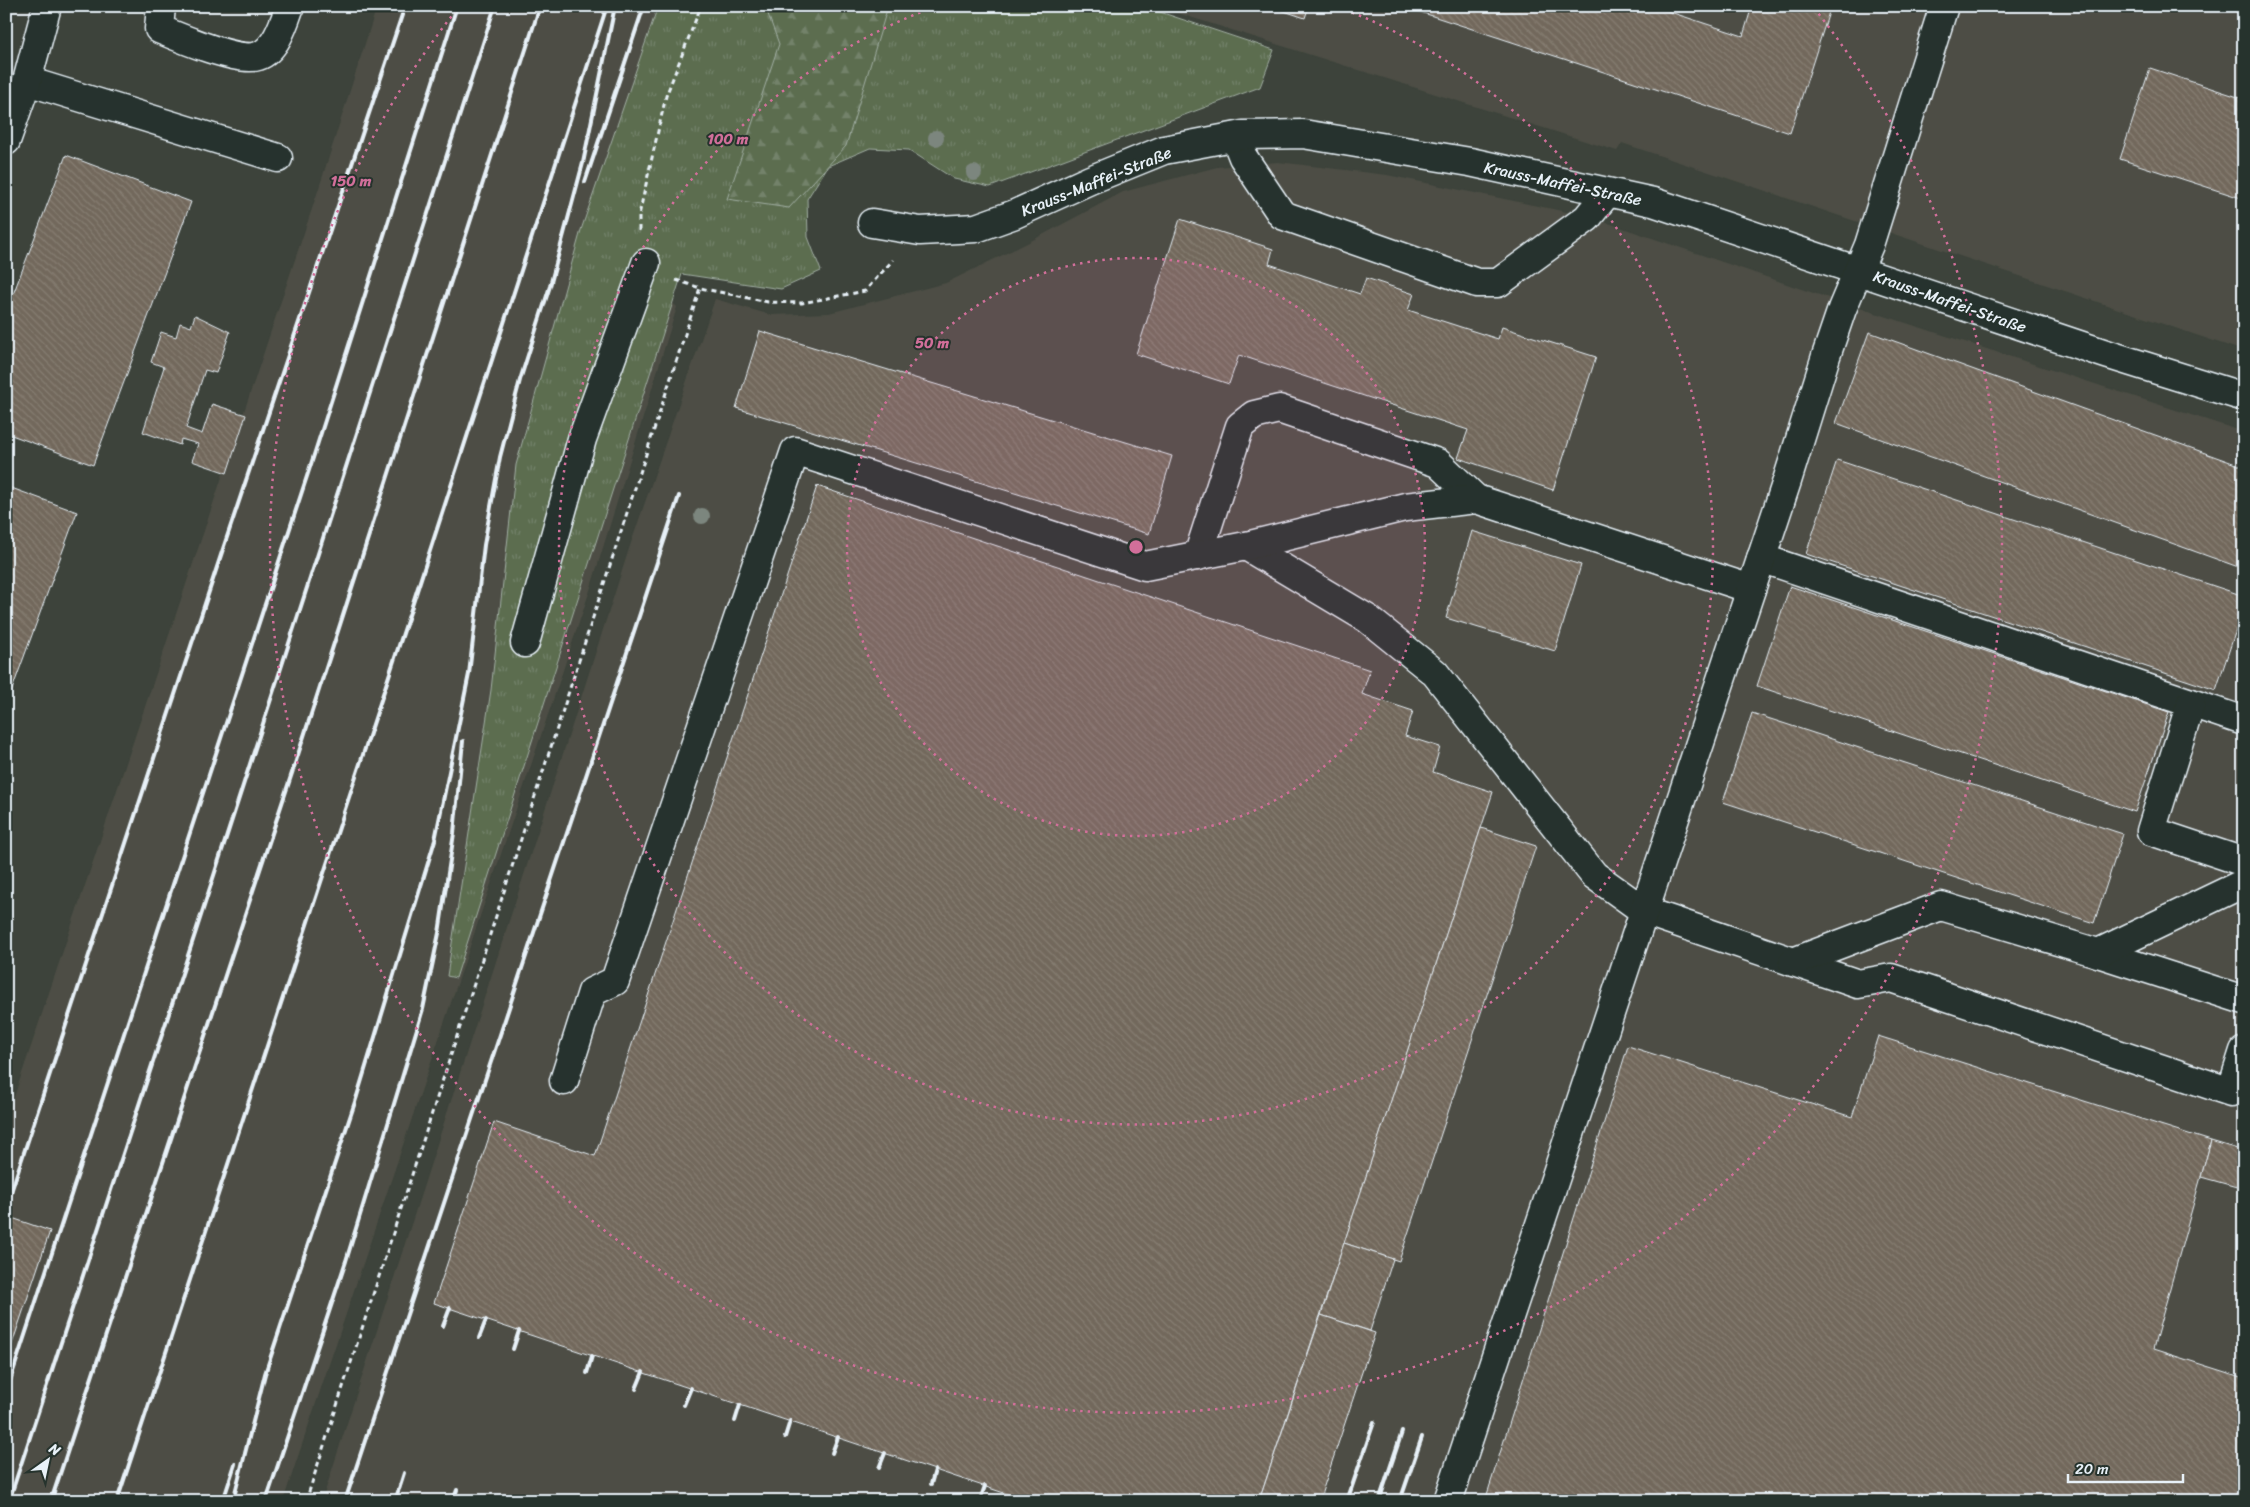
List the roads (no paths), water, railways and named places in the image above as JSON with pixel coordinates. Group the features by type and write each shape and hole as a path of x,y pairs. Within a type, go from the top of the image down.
{"street":[{"path":"6,141 27,81 47,6"},
{"path":"161,6 159,29 242,58 258,56 278,38 290,6"},
{"path":"1448,1501 1761,558 1826,356 1869,245 1944,6"},
{"path":"27,81 278,158"},
{"name":"Krauss-Maffei-Straße","path":"872,223 920,231 976,228 1015,214 1090,180 1164,150 1235,136 1303,134 1470,162 1652,202 2106,354 2244,397"},
{"path":"1235,136 1243,157 1282,215 1477,283 1498,283 1587,218 1607,192"},
{"path":"525,643 582,440 646,263"},
{"path":"1198,556 1240,426 1254,415 1279,409 1438,463 1476,499"},
{"path":"564,1081 592,992 615,981 795,451 1145,566 1246,546 1405,507 1476,499 1751,588"},
{"path":"1246,546 1368,618 1436,673 1594,875 1644,911 1858,984 1891,978 2231,1092 2244,1051"},
{"path":"1761,558 2244,721"},
{"path":"2191,703 2151,830 2244,862"},
{"path":"2098,953 2244,883"},
{"path":"1793,962 1941,906 2098,953 2244,1000"}],"railway":[{"path":"6,1207 223,549 405,6"},
{"path":"6,1393 313,458 457,6"},
{"path":"9,1501 196,931 495,6"},
{"path":"51,1501 294,767 540,6"},
{"path":"117,1501 411,609 607,6"},
{"path":"233,1501 265,1374 357,1096 435,840 469,674 484,545 500,457 520,380 550,286 583,163 615,6"},
{"path":"585,182 644,6"},
{"path":"345,1501 679,496"},
{"path":"266,1501 346,1261 423,1009 439,933 454,833 463,741"},
{"path":"443,1326 450,1308"},
{"path":"479,1338 486,1320"},
{"path":"513,1349 519,1331"},
{"path":"587,1373 592,1356"},
{"path":"636,1389 643,1372"},
{"path":"684,1405 691,1388"},
{"path":"735,1421 740,1405"},
{"path":"785,1437 790,1421"},
{"path":"1347,1501 1374,1422"},
{"path":"1379,1501 1402,1432"},
{"path":"832,1453 838,1437"},
{"path":"1400,1501 1422,1437"},
{"path":"879,1468 885,1453"},
{"path":"223,1501 235,1464"},
{"path":"931,1484 935,1470"},
{"path":"395,1501 404,1473"},
{"path":"980,1500 985,1486"},
{"path":"453,1501 457,1490"}]}
